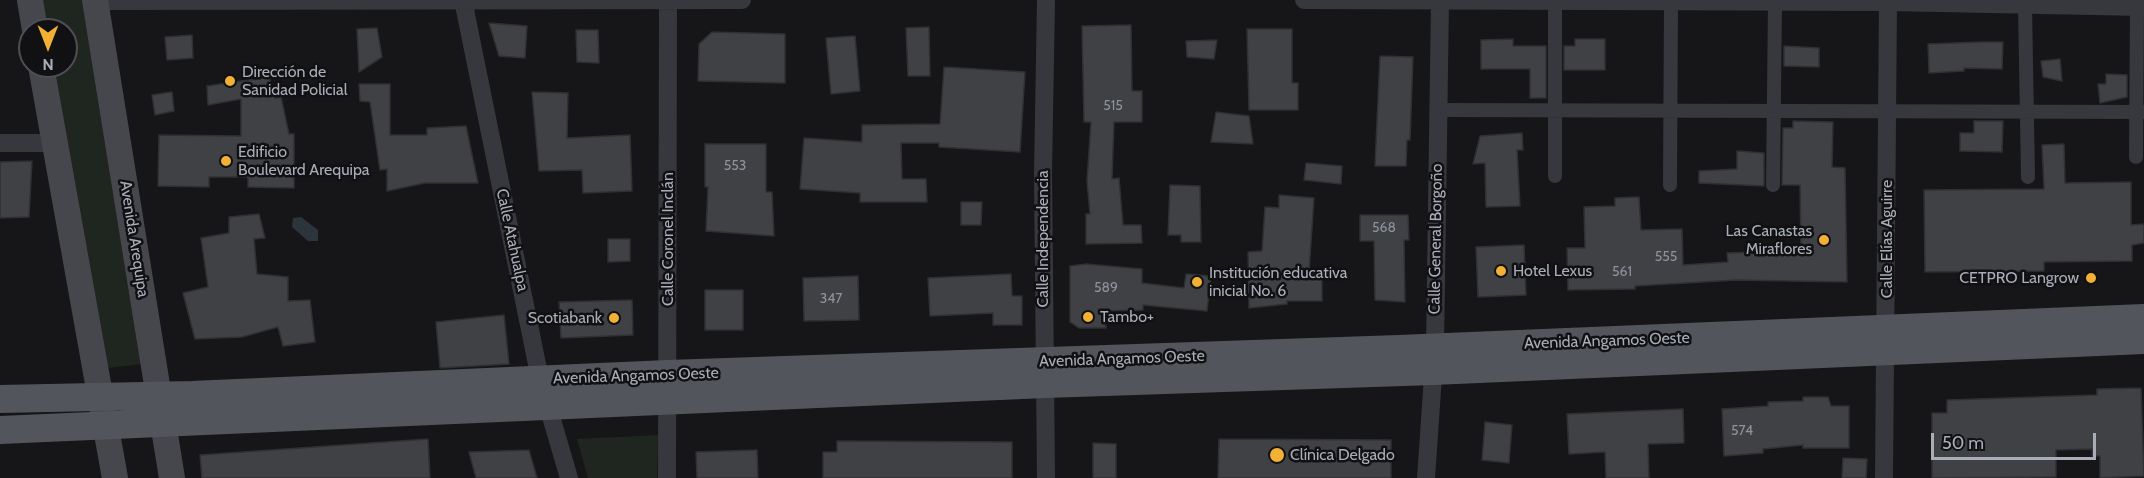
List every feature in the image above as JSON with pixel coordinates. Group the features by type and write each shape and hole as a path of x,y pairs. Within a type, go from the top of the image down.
{"main road":[{"path":"30,0 33,18"},
{"name":"Avenida Arequipa","path":"95,1 172,478"},
{"path":"43,78 114,478"},
{"name":"Avenida Angamos Oeste","path":"1887,340 2144,318"},
{"name":"Avenida Angamos Oeste","path":"0,430 104,425 161,409 544,392 668,374 1045,373 1887,340 2144,340"},
{"name":"Avenida Angamos Oeste","path":"544,392 669,403 1045,373"},
{"name":"Avenida Angamos Oeste","path":"0,399 100,396 161,409"}],"street":[{"name":"Calle Coronel Inclán","path":"668,0 668,478"},
{"path":"95,1 742,0"},
{"name":"Calle Independencia","path":"1046,0 1043,173 1046,478"},
{"path":"1304,0 1888,1 2141,7 2140,112 2136,157"},
{"name":"Calle General Borgoño","path":"1426,478 1434,359 1440,0"},
{"name":"Calle Atahualpa","path":"463,1 544,392 569,478"},
{"path":"1555,1 1555,176"},
{"name":"Calle Elías Aguirre","path":"1884,478 1887,340 1888,1"},
{"path":"1670,185 1671,2"},
{"path":"1773,185 1775,2"},
{"path":"2025,5 2028,177"},
{"path":"1437,110 2140,112"},
{"path":"0,143 54,143"}],"shaded area":[{"path":"43,0 85,0 143,364 107,368 55,78 78,78 78,18 46,18"},
{"path":"301,217 318,230 318,241 308,241 292,227 293,218"},
{"path":"658,435 657,478 588,478 577,439"}],"building":[{"path":"489,23 527,26 525,58 499,56"},
{"path":"1131,25 1132,91 1142,91 1142,122 1114,122 1112,179 1119,178 1123,225 1141,225 1142,243 1086,244 1086,214 1090,214 1087,181 1091,122 1084,122 1082,26"},
{"path":"929,27 930,76 908,76 906,28"},
{"path":"377,28 382,57 359,72 357,29"},
{"path":"1247,29 1292,29 1292,83 1298,83 1298,110 1249,110"},
{"path":"576,30 598,30 599,63 577,62"},
{"path":"712,32 785,34 785,83 698,81 699,44"},
{"path":"192,35 193,58 167,60 165,37"},
{"path":"855,36 860,91 831,94 826,38"},
{"path":"1513,39 1513,46 1546,46 1546,98 1530,98 1530,69 1481,69 1481,40"},
{"path":"1575,39 1605,39 1605,70 1564,70 1564,46 1575,46"},
{"path":"1217,40 1214,59 1187,57 1186,41"},
{"path":"2003,42 2002,69 1964,68 1964,71 1929,73 1928,44"},
{"path":"1784,46 1819,48 1819,67 1784,66"},
{"path":"1380,56 1413,57 1410,140 1407,140 1406,166 1375,166"},
{"path":"2060,59 2062,81 2043,77 2041,61"},
{"path":"944,67 1025,72 1020,152 939,147 939,143 901,143 902,179 926,179 927,202 860,202 860,193 800,189 804,138 862,142 862,125 940,124"},
{"path":"2106,74 2127,75 2127,97 2100,103 2098,84 2106,84"},
{"name":"Edificio Boulevard Arequipa","path":"269,77 275,98 281,97 289,134 294,134 294,188 248,187 248,177 209,177 209,187 158,186 159,135 241,136 241,99 208,105 207,86"},
{"path":"359,84 390,84 390,135 427,135 427,128 466,126 478,183 425,183 387,191 387,169 380,170 370,102 360,101"},
{"path":"172,92 174,111 155,115 152,95"},
{"path":"532,92 568,93 567,138 630,135 632,191 583,193 582,170 539,171"},
{"path":"1216,112 1249,116 1253,144 1211,142"},
{"path":"1793,121 1833,122 1832,167 1845,168 1847,282 1736,280 1635,286 1635,289 1568,290 1567,248 1585,248 1584,207 1615,206 1615,198 1639,197 1641,230 1682,229 1683,265 1728,262 1727,253 1801,251 1800,185 1782,185 1783,128 1793,128"},
{"path":"1974,121 2003,121 2002,152 1960,151 1960,133 1974,133"},
{"path":"1522,133 1523,150 1517,150 1520,206 1486,207 1485,163 1473,164 1480,136"},
{"path":"705,144 766,144 766,192 772,192 774,236 706,231 708,187 705,187"},
{"path":"2064,144 2065,183 2131,182 2131,225 2144,224 2144,243 2132,245 2132,261 2044,262 2044,271 1925,272 1924,190 2044,189 2042,145"},
{"path":"1737,151 1764,153 1764,186 1699,183 1699,171 1737,169"},
{"path":"32,161 29,217 0,218 0,162"},
{"path":"1306,163 1342,166 1341,184 1304,180"},
{"path":"1170,185 1200,186 1201,242 1181,242 1181,235 1168,235"},
{"path":"1279,195 1314,198 1309,272 1322,272 1322,301 1287,301 1287,304 1249,308 1248,252 1262,251 1265,207 1279,208"},
{"path":"961,202 982,202 981,225 961,225"},
{"path":"259,214 265,238 254,239 257,274 288,277 288,301 310,300 315,342 283,346 278,327 242,337 195,339 183,293 208,287 201,238 229,233 229,217"},
{"path":"1360,215 1408,215 1409,240 1404,240 1405,302 1375,300 1374,241 1360,241"},
{"path":"608,239 630,239 630,261 608,262"},
{"name":"Hotel Lexus","path":"1524,245 1526,295 1478,297 1476,247"},
{"path":"1086,264 1142,269 1142,283 1184,288 1186,274 1211,276 1207,311 1143,305 1143,310 1105,311 1106,328 1079,328 1070,322 1070,266"},
{"path":"1011,274 1012,296 1022,296 1022,325 993,325 993,313 930,316 928,278"},
{"path":"858,276 859,320 804,321 803,278"},
{"path":"705,290 743,290 743,330 705,330"},
{"path":"632,300 633,335 561,338 559,302"},
{"path":"504,315 509,364 440,368 436,322"},
{"path":"2141,388 2144,476 2100,478 2100,456 2092,456 2092,449 2056,450 2056,477 1932,478 1932,413 1947,413 1947,400 2097,395 2097,389"},
{"path":"1803,397 1828,397 1831,406 1849,406 1849,448 1803,448 1803,445 1763,449 1763,453 1724,456 1722,409 1768,406 1768,402 1803,401"},
{"path":"1683,409 1684,443 1648,444 1649,478 1606,478 1605,452 1569,454 1567,414"},
{"path":"1485,422 1512,425 1509,463 1482,460"},
{"path":"428,439 430,478 202,478 200,455"},
{"path":"1219,439 1391,440 1391,478 1218,478"},
{"path":"837,441 1012,442 1012,478 823,478 823,452 837,452"},
{"path":"1093,443 1116,444 1116,478 1093,478"},
{"path":"529,450 537,478 476,478 469,452"},
{"path":"757,450 758,478 697,478 696,452"},
{"path":"1843,458 1867,459 1866,478 1842,478"}],"place":[{"name":"Dirección de Sanidad Policial","path":"230,81"},
{"name":"Edificio Boulevard Arequipa","path":"226,161"},
{"name":"Las Canastas Miraflores","path":"1824,240"},
{"name":"Hotel Lexus","path":"1501,271"},
{"name":"CETPRO Langrow","path":"2091,278"},
{"name":"Institución educativa inicial No. 6","path":"1197,282"},
{"name":"Tambo+","path":"1088,317"},
{"name":"Scotiabank","path":"614,318"},
{"name":"Clínica Delgado","path":"1277,455"}]}
